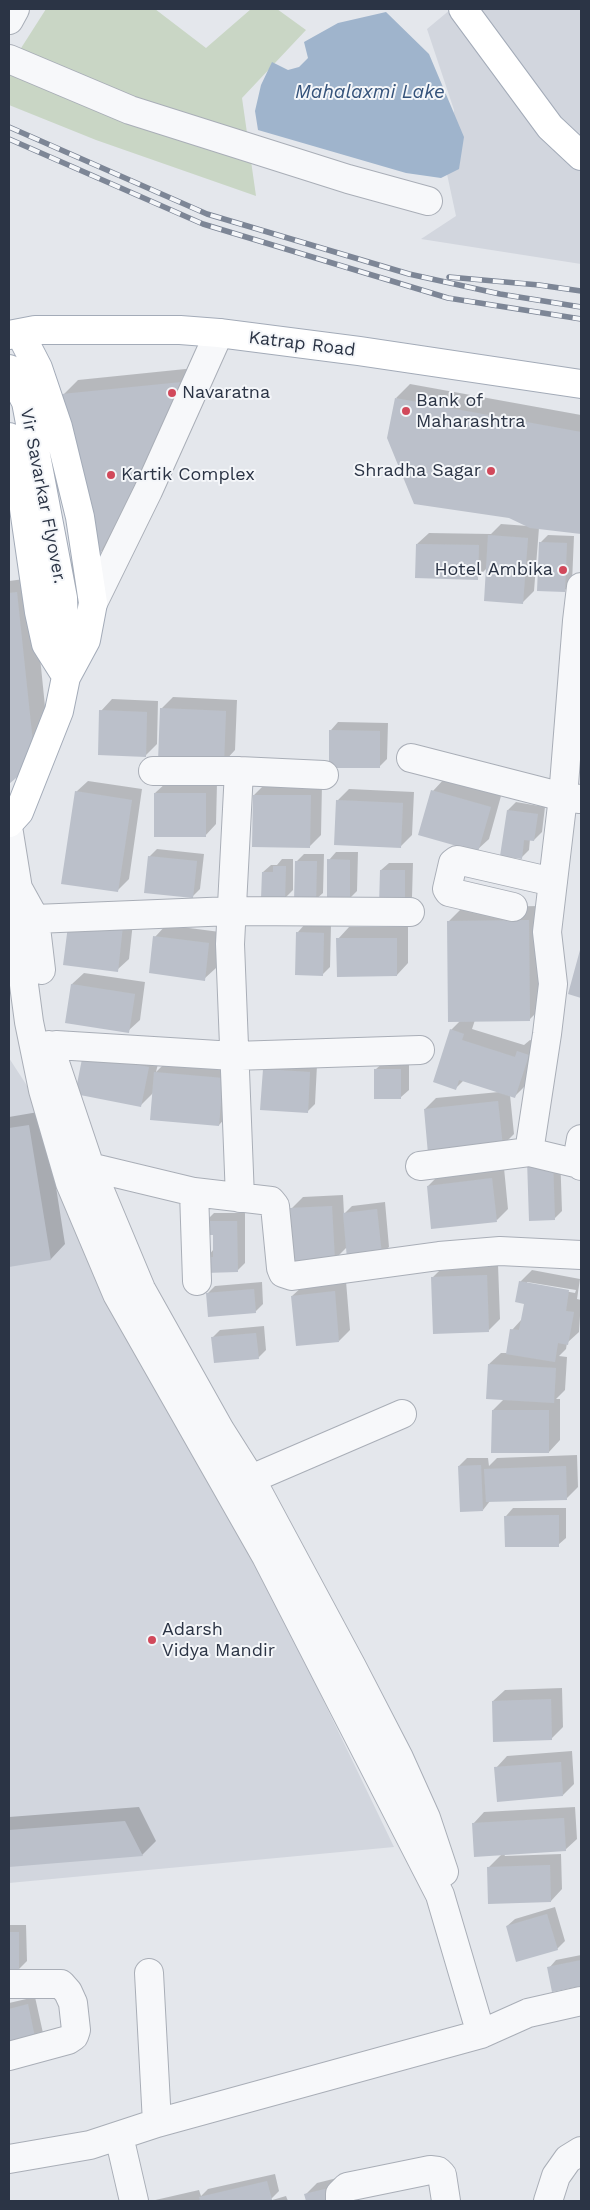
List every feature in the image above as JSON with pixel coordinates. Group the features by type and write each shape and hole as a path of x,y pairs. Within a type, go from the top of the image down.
{"main road":[{"path":"463,9 550,127 581,156"},
{"name":"Katrap Road","path":"12,330 180,330 219,333 359,351 581,384"},
{"name":"Katrap Road","path":"12,330 38,368 58,427 80,517 92,603 86,640 66,677"},
{"name":"Vir Savarkar Flyover.","path":"9,369 26,402 63,598 66,677"},
{"path":"9,823 19,812 59,711 66,677 46,644 38,612 19,474 11,452"}],"street":[{"path":"9,20 15,9"},
{"path":"9,59 130,110 348,179 428,201"},
{"path":"92,603 148,491 219,333"},
{"path":"529,1152 548,1034 553,984 547,932 553,882 572,798 581,587"},
{"path":"411,758 572,798"},
{"path":"153,771 239,771 324,775"},
{"path":"239,771 230,944 240,1198"},
{"path":"9,833 18,889 16,925 29,1022 43,1090 78,1170 141,1289 220,1430 251,1479 399,1758 426,1818 490,2030"},
{"path":"513,907 449,892 447,889 453,863 457,860 553,882"},
{"path":"18,889 35,919 50,1047 78,1170 117,1294 266,1556 440,1895 490,2030"},
{"path":"35,919 232,911 410,912"},
{"path":"50,1047 56,1045 234,1056 420,1050"},
{"path":"420,1166 529,1152 581,1157"},
{"path":"78,1170 194,1192 267,1200 275,1206 281,1268 283,1273 292,1276 440,1256 492,1252 581,1255"},
{"path":"194,1192 197,1281"},
{"path":"251,1479 402,1414"},
{"path":"149,1974 157,2123"},
{"path":"9,1984 61,1984 68,1992 73,2003 76,2030 74,2036 68,2040 9,2056"},
{"path":"9,2159 90,2145 157,2123 490,2030 528,2013 581,2001"},
{"path":"119,2136 134,2201"},
{"path":"548,2201 556,2176 568,2159 581,2151"},
{"path":"340,2201 340,2194 347,2186 430,2170 438,2171 442,2175 446,2201"}],"shaded area":[{"path":"451,9 581,9 581,264 421,239 456,216 447,174 454,110 427,29"},
{"name":"Adarsh Vidya Mandir","path":"9,1058 70,1152 195,1434 394,1847 9,1883"}],"green space":[{"path":"46,9 155,9 206,48 251,9 277,9 306,30 242,98 256,196 96,140 9,105 9,67"}],"water":[{"name":"Mahalaxmi Lake","path":"386,12 429,54 464,137 459,169 441,178 406,173 258,130 255,111 261,85 272,62 288,70 299,67 308,58 304,42 338,23"}],"building":[{"name":"Kartik Complex","path":"192,381 99,555 62,394"},
{"name":"Shradha Sagar","path":"395,398 581,432 581,534 530,528 509,518 414,504 387,438"},
{"path":"488,535 528,538 523,604 484,601"},
{"path":"539,542 567,543 565,592 537,591"},
{"path":"416,544 479,545 478,580 415,578"},
{"path":"17,592 35,762 9,784 9,593"},
{"path":"160,708 226,711 224,763 158,761"},
{"path":"99,710 147,712 146,757 98,755"},
{"path":"329,730 380,731 380,768 329,768"},
{"path":"431,790 491,807 478,852 418,835"},
{"path":"75,791 132,800 118,892 61,884"},
{"path":"154,793 206,793 206,837 154,837"},
{"path":"253,795 311,795 310,848 252,847"},
{"path":"336,800 403,803 401,848 334,845"},
{"path":"507,810 538,814 534,841 524,840 522,859 500,856"},
{"path":"148,856 197,861 193,898 144,893"},
{"path":"327,859 350,860 350,900 327,900"},
{"path":"295,861 317,861 316,902 294,901"},
{"path":"273,866 286,866 285,899 261,899 262,872 273,872"},
{"path":"380,870 405,870 405,906 379,906"},
{"path":"69,918 123,925 118,972 63,965"},
{"path":"529,920 530,1021 448,1022 447,921"},
{"path":"296,932 324,933 323,976 295,975"},
{"path":"153,936 209,943 205,981 149,973"},
{"path":"336,938 397,938 397,976 337,977"},
{"path":"581,951 581,998 568,994"},
{"path":"71,984 135,994 129,1033 65,1023"},
{"path":"450,1029 464,1034 462,1040 515,1057 517,1051 529,1055 515,1098 459,1080 456,1090 433,1082"},
{"path":"83,1054 149,1067 141,1107 75,1094"},
{"path":"263,1069 310,1072 308,1113 260,1110"},
{"path":"374,1069 401,1069 401,1099 374,1099"},
{"path":"154,1072 223,1078 219,1126 150,1120"},
{"path":"498,1101 503,1147 428,1154 424,1109"},
{"path":"29,1125 51,1260 9,1267 9,1128"},
{"path":"553,1159 555,1220 529,1221 527,1160"},
{"path":"492,1178 497,1222 431,1229 427,1186"},
{"path":"332,1206 335,1261 293,1264 290,1208"},
{"path":"377,1209 382,1255 347,1259 343,1213"},
{"path":"205,1221 237,1221 238,1272 205,1273 205,1257 213,1257 213,1235 205,1235"},
{"path":"487,1275 489,1332 433,1334 431,1277"},
{"path":"519,1281 569,1290 566,1311 574,1312 568,1345 558,1343 555,1362 506,1354 510,1329 519,1330 524,1304 515,1302"},
{"path":"254,1289 256,1313 208,1317 206,1293"},
{"path":"335,1291 339,1342 296,1346 291,1296"},
{"path":"256,1333 259,1359 214,1363 211,1337"},
{"path":"488,1364 556,1368 554,1403 486,1399"},
{"path":"492,1410 549,1410 549,1453 491,1453"},
{"path":"481,1465 483,1511 460,1512 458,1466"},
{"path":"566,1466 567,1500 486,1502 484,1469"},
{"path":"559,1515 559,1547 505,1547 504,1516"},
{"path":"551,1699 552,1740 493,1742 492,1701"},
{"path":"561,1762 563,1796 497,1802 494,1767"},
{"path":"564,1818 566,1851 474,1857 472,1823"},
{"path":"125,1821 143,1856 9,1867 9,1830"},
{"path":"550,1865 551,1902 488,1904 487,1867"},
{"path":"547,1914 558,1950 516,1962 506,1926"},
{"path":"9,1932 19,1932 19,1970 9,1970"},
{"path":"581,1960 581,1986 552,1992 547,1967"},
{"path":"28,2004 36,2042 9,2048 9,2009"},
{"path":"267,2181 272,2200 200,2201 199,2197"},
{"path":"325,2189 328,2201 306,2201 304,2194"}],"railway":[{"path":"9,127 207,214 409,274 500,294 581,307"},
{"path":"9,139 203,224 448,298 581,319"},
{"path":"449,277 539,285 581,291"}],"place":[{"name":"Navaratna","path":"172,393"},
{"name":"Bank of Maharashtra","path":"406,411"},
{"name":"Shradha Sagar","path":"491,471"},
{"name":"Kartik Complex","path":"111,475"},
{"name":"Hotel Ambika","path":"563,570"},
{"name":"Adarsh Vidya Mandir","path":"152,1640"}]}
